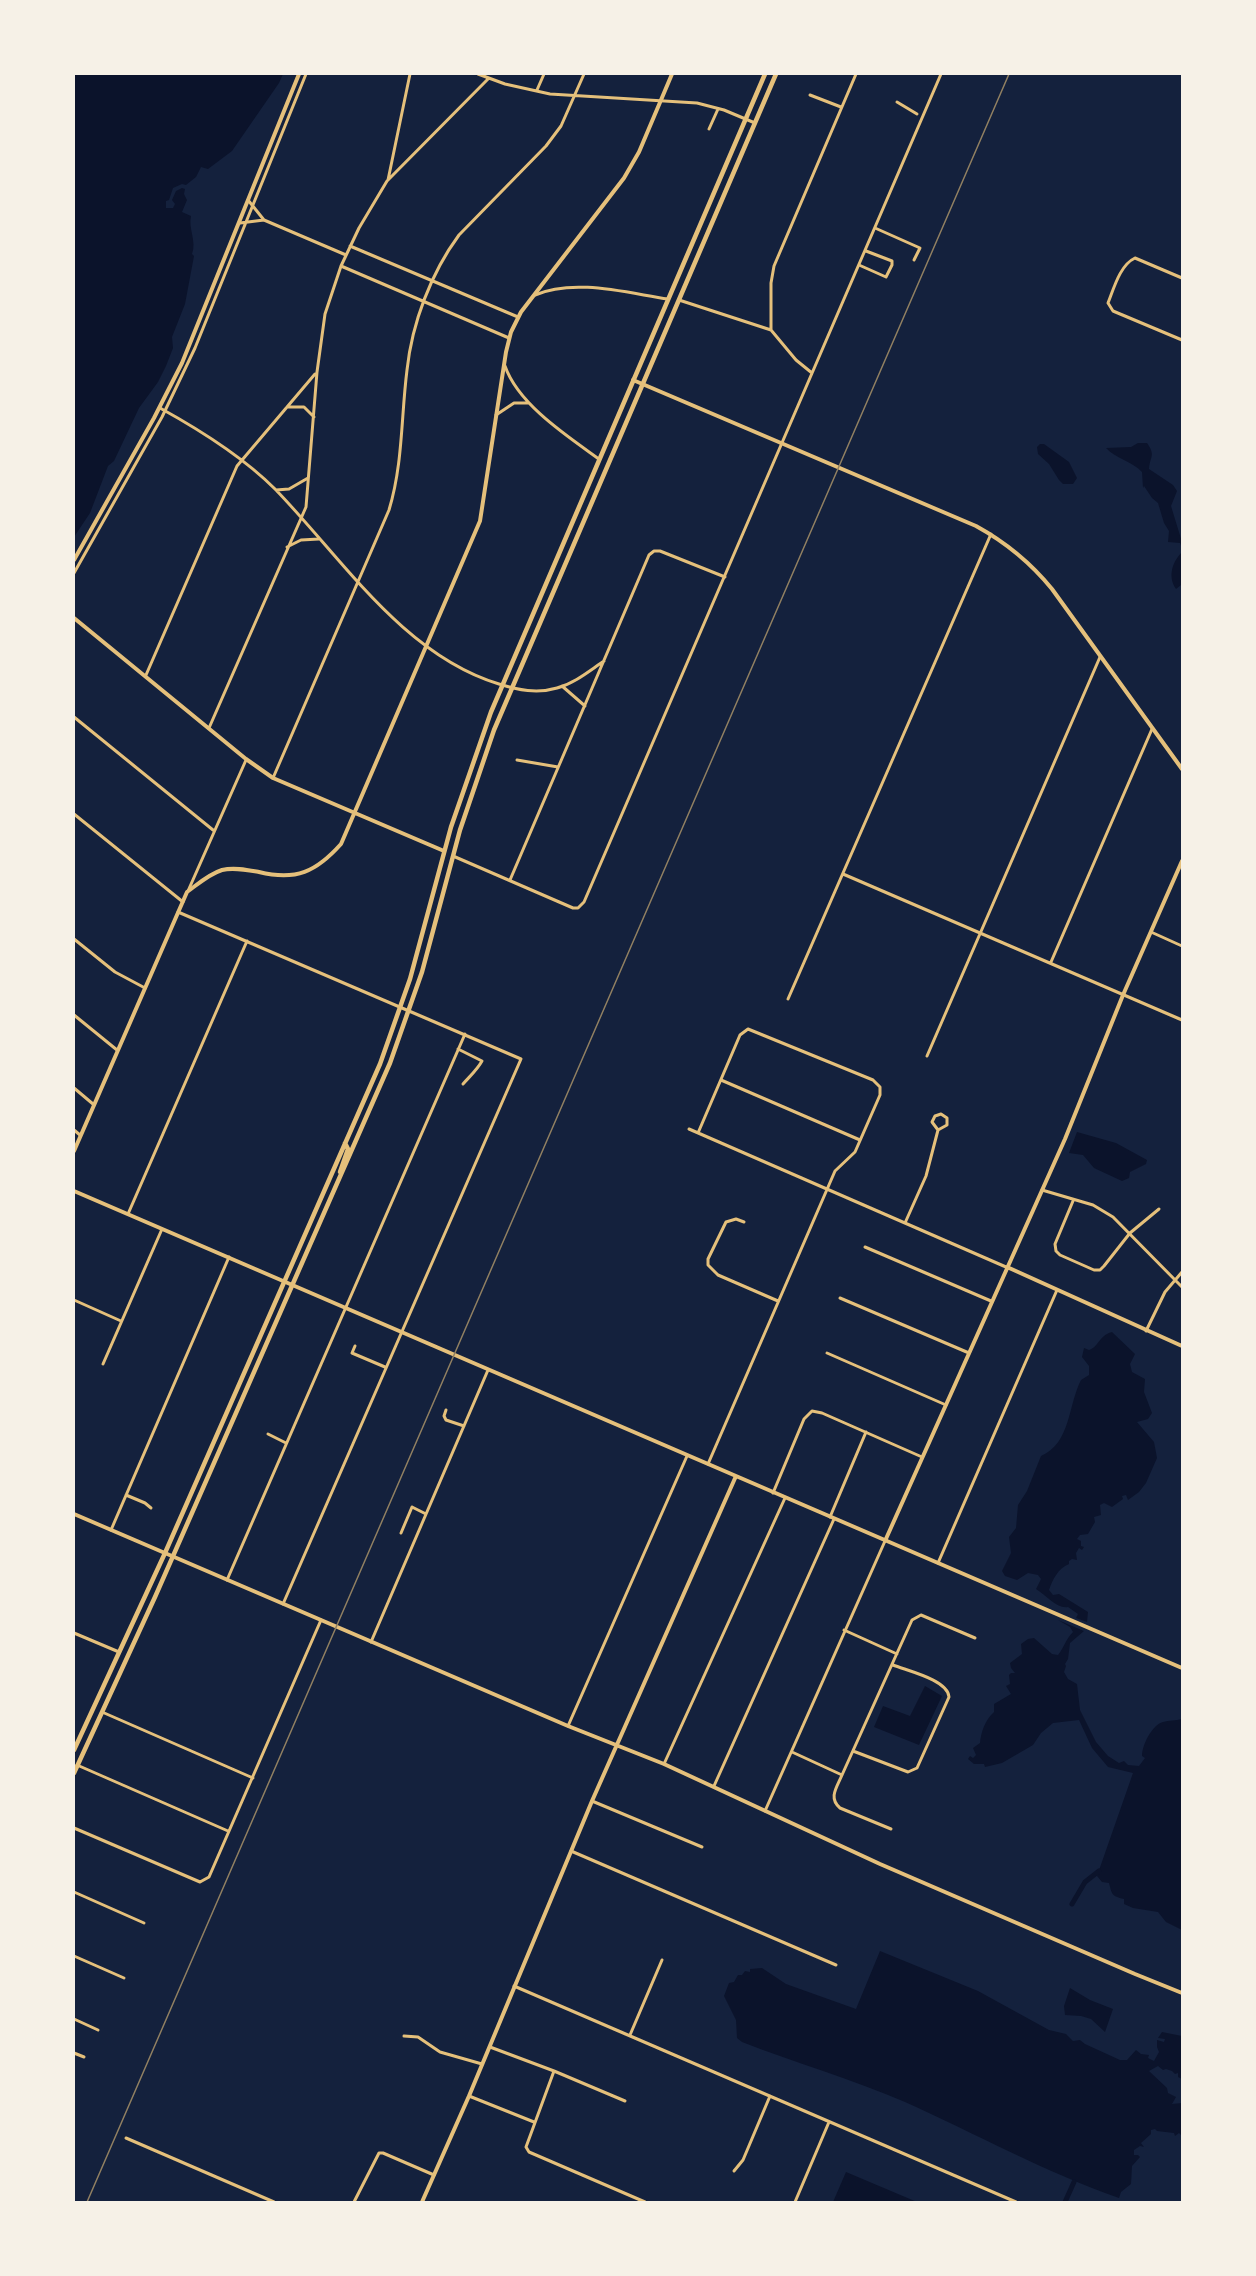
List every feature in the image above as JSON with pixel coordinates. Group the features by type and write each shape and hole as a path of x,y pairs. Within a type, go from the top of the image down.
{"main road":[{"path":"74,1750 165,1553 380,1064 425,930 444,851 470,767 502,685 765,74"},
{"path":"74,1773 173,1557 379,1090 410,1011 479,771 560,574 776,74"},
{"path":"567,533 571,549"},
{"path":"448,838 453,856"},
{"path":"444,851 450,868"},
{"path":"339,1181 348,1149 345,1143"},
{"path":"228,1408 232,1413 232,1424"},
{"path":"99,1695 102,1712"}],"street":[{"path":"74,560 160,408 182,363 299,74"},
{"path":"74,573 165,411 195,348 306,74"},
{"path":"387,182 409,75 404,74"},
{"path":"478,74 504,84 575,96 697,104 755,123"},
{"path":"537,90 544,74"},
{"path":"273,778 389,510 397,485 406,369 416,322 424,302 448,250 459,235 546,146 561,126 584,74"},
{"path":"187,892 203,880 223,870 235,868 272,875 301,874 314,869 341,844 480,521 504,365 509,339 518,317 624,178 639,152 672,74"},
{"path":"771,330 774,266 856,74"},
{"path":"453,856 573,908 578,908 584,902 941,74"},
{"path":"209,728 306,507 317,372 325,314 341,266 387,182 489,78"},
{"path":"810,95 841,107"},
{"path":"897,102 917,114"},
{"path":"709,129 718,109"},
{"path":"248,200 264,220 346,255"},
{"path":"240,223 264,220"},
{"path":"875,228 920,248 915,260"},
{"path":"350,246 518,317"},
{"path":"859,265 886,277 892,265 892,261 866,251"},
{"path":"1182,278 1135,258 1128,261 1108,303 1113,310 1182,340"},
{"path":"341,266 509,339"},
{"path":"535,295 569,286 668,299"},
{"path":"679,300 771,330 796,360 813,374"},
{"path":"504,365 513,385 529,404 599,460"},
{"path":"146,675 241,460 317,372"},
{"path":"633,380 782,443 1004,542 1040,573 1182,769"},
{"path":"496,415 514,404 529,404"},
{"path":"287,407 304,407 314,417"},
{"path":"160,408 241,460 275,489 358,582 426,646 455,666 484,680 512,688 541,691 573,682 604,661"},
{"path":"275,489 289,489 309,477"},
{"path":"789,999 990,534"},
{"path":"287,547 302,540 319,539"},
{"path":"510,880 649,555 660,550 724,577"},
{"path":"74,618 246,759 273,778 444,851"},
{"path":"927,1056 1100,657"},
{"path":"562,686 585,706"},
{"path":"74,717 213,830"},
{"path":"1051,963 1153,727"},
{"path":"74,1151 246,759"},
{"path":"517,760 558,768"},
{"path":"74,814 183,902"},
{"path":"765,1811 1065,1139 1123,995 1182,861"},
{"path":"843,874 1182,1020"},
{"path":"178,912 521,1059 283,1604"},
{"path":"1151,932 1182,946"},
{"path":"74,939 116,972 145,988"},
{"path":"128,1214 247,941"},
{"path":"74,1015 117,1050"},
{"path":"698,1133 740,1035 748,1029 873,1080 880,1087 880,1095 852,1157 835,1171 827,1188 708,1464"},
{"path":"227,1580 465,1034"},
{"path":"458,1049 482,1061 463,1084"},
{"path":"721,1080 860,1140"},
{"path":"74,1088 93,1104"},
{"path":"941,1114 947,1118 948,1122 945,1128 938,1130 932,1122 935,1116 941,1114"},
{"path":"689,1129 1058,1289 1182,1346"},
{"path":"74,1130 80,1135"},
{"path":"905,1223 927,1176 938,1130"},
{"path":"1041,1190 1093,1205 1106,1212 1130,1233 1182,1287"},
{"path":"74,1191 1182,1668"},
{"path":"1073,1201 1055,1244 1056,1251 1094,1270 1100,1270 1130,1233 1159,1209"},
{"path":"744,1222 736,1219 726,1222 717,1238 708,1265 718,1275 778,1300"},
{"path":"103,1364 162,1228"},
{"path":"865,1247 992,1301"},
{"path":"111,1530 229,1257"},
{"path":"1146,1331 1165,1292 1182,1272"},
{"path":"938,1563 1058,1289"},
{"path":"840,1298 969,1353"},
{"path":"74,1300 121,1320"},
{"path":"355,1346 352,1353 385,1367"},
{"path":"827,1353 946,1405"},
{"path":"371,1642 488,1370"},
{"path":"446,1410 444,1416 446,1420 464,1426"},
{"path":"773,1493 804,1419 812,1411 822,1413 923,1457"},
{"path":"714,1786 832,1518 866,1432"},
{"path":"268,1434 286,1443"},
{"path":"568,1726 687,1456"},
{"path":"422,2202 490,2047 592,1801 736,1476"},
{"path":"126,1495 151,1508"},
{"path":"664,1764 785,1498"},
{"path":"400,1533 412,1507 426,1514"},
{"path":"74,1514 568,1726 664,1764 975,1905 1182,1993"},
{"path":"891,1829 840,1808 834,1803 833,1798 842,1775 912,1620 921,1615 975,1638"},
{"path":"74,1828 200,1882 209,1877 321,1620"},
{"path":"844,1630 897,1654"},
{"path":"74,1633 119,1653"},
{"path":"854,1751 908,1772 915,1770 940,1718 949,1697 945,1687 892,1665"},
{"path":"102,1712 253,1778"},
{"path":"792,1752 842,1775"},
{"path":"77,1765 228,1831"},
{"path":"592,1801 702,1847"},
{"path":"571,1851 836,1965"},
{"path":"74,1892 144,1923"},
{"path":"74,1956 124,1978"},
{"path":"630,2035 662,1960"},
{"path":"514,1986 1016,2202"},
{"path":"74,2019 98,2030"},
{"path":"404,2036 418,2037 440,2052 482,2064"},
{"path":"490,2047 625,2101"},
{"path":"74,2053 84,2057"},
{"path":"554,2071 526,2147 529,2152 645,2202"},
{"path":"469,2096 534,2122"},
{"path":"734,2171 742,2160 770,2096"},
{"path":"795,2202 829,2122"},
{"path":"126,2138 274,2202"},
{"path":"354,2202 379,2153 383,2152 434,2175"}],"water":[{"path":"74,74 283,74 232,151 208,169 201,167 196,177 186,185 182,184 173,188 169,200 166,201 166,208 173,208 175,204 172,200 176,191 185,189 184,194 187,200 182,212 191,216 194,244 185,304 172,337 173,348 158,382 139,408 114,461 108,466 90,513 74,537"},
{"path":"1138,443 1147,443 1151,451 1149,469 1173,485 1177,491 1171,506 1182,548 1180,543 1168,542 1169,531 1158,503 1144,486 1143,488 1142,472 1106,448 1131,447"},
{"path":"1044,444 1069,462 1077,478 1073,484 1063,484 1059,480 1049,464 1038,454 1037,447"},
{"path":"1182,552 1181,585 1176,589 1172,579 1172,569"},
{"path":"1077,1132 1116,1143 1147,1160 1146,1164 1130,1172 1129,1178 1122,1181 1094,1168 1083,1155 1069,1153"},
{"path":"1112,1332 1135,1354 1130,1364 1132,1372 1145,1379 1144,1392 1152,1413 1148,1419 1137,1422 1154,1442 1157,1458 1146,1483 1139,1492 1128,1500 1126,1495 1122,1496 1123,1499 1112,1507 1104,1503 1100,1505 1101,1515 1094,1517 1095,1522 1088,1534 1080,1535 1077,1539 1084,1547 1082,1550 1079,1548 1076,1553 1077,1560 1069,1561 1069,1564 1059,1572 1049,1590 1053,1595 1059,1594 1088,1612 1087,1622 1076,1618 1078,1614 1068,1607 1056,1604 1036,1589 1041,1579 1038,1575 1028,1573 1017,1580 1005,1576 1002,1571 1011,1553 1009,1537 1016,1528 1018,1505 1027,1491 1041,1456 1051,1450 1063,1433 1081,1380 1089,1375 1089,1366 1082,1357 1084,1348 1089,1350 1093,1348 1104,1336"},
{"path":"1058,1620 1084,1631 1070,1643 1064,1672 1068,1679 1077,1684 1080,1710 1096,1742 1108,1756 1119,1763 1124,1761 1128,1765 1139,1766 1145,1758 1142,1752 1146,1741 1155,1727 1163,1722 1182,1719 1182,1930 1166,1922 1158,1912 1133,1908 1124,1904 1124,1899 1113,1894 1109,1883 1102,1882 1097,1876 1133,1773 1108,1767 1092,1748 1079,1720 1053,1723 1041,1733 1033,1745 1002,1763 985,1767 984,1764 974,1764 968,1759 976,1755 973,1748 980,1743 984,1726 994,1712 994,1704 1011,1694 1006,1686 1010,1684 1009,1675 1015,1673 1010,1663 1022,1654 1021,1644 1034,1638 1052,1654 1058,1655 1073,1632 1070,1627"},
{"path":"925,1686 942,1696 919,1745 874,1727 883,1706 910,1716"},
{"path":"880,1951 978,1991 1049,2030 1066,2034 1073,2041 1080,2040 1120,2060 1127,2060 1136,2050 1141,2054 1149,2055 1148,2058 1154,2061 1159,2052 1157,2040 1164,2042 1165,2039 1158,2038 1162,2032 1182,2036 1182,2079 1178,2077 1178,2073 1163,2070 1158,2066 1149,2071 1167,2088 1168,2093 1176,2097 1172,2104 1182,2103 1182,2136 1179,2133 1175,2136 1174,2133 1151,2130 1151,2134 1141,2143 1144,2147 1140,2146 1134,2150 1134,2155 1140,2157 1132,2166 1131,2184 1121,2192 1119,2198 1037,2165 905,2102 742,2042 737,2038 736,2020 724,1996 729,1983 734,1982 738,1975 742,1975 745,1971 750,1972 750,1969 762,1968 786,1984 856,2009"},
{"path":"1070,1988 1090,2000 1113,2009 1105,2032 1091,2019 1065,2015 1064,2006"},
{"path":"846,2172 917,2202 833,2202"}],"waterway":[{"path":"1072,1904 1085,1882 1099,1871"},
{"path":"1065,2202 1074,2182"}],"railway":[{"path":"87,2202 1009,74"}]}
